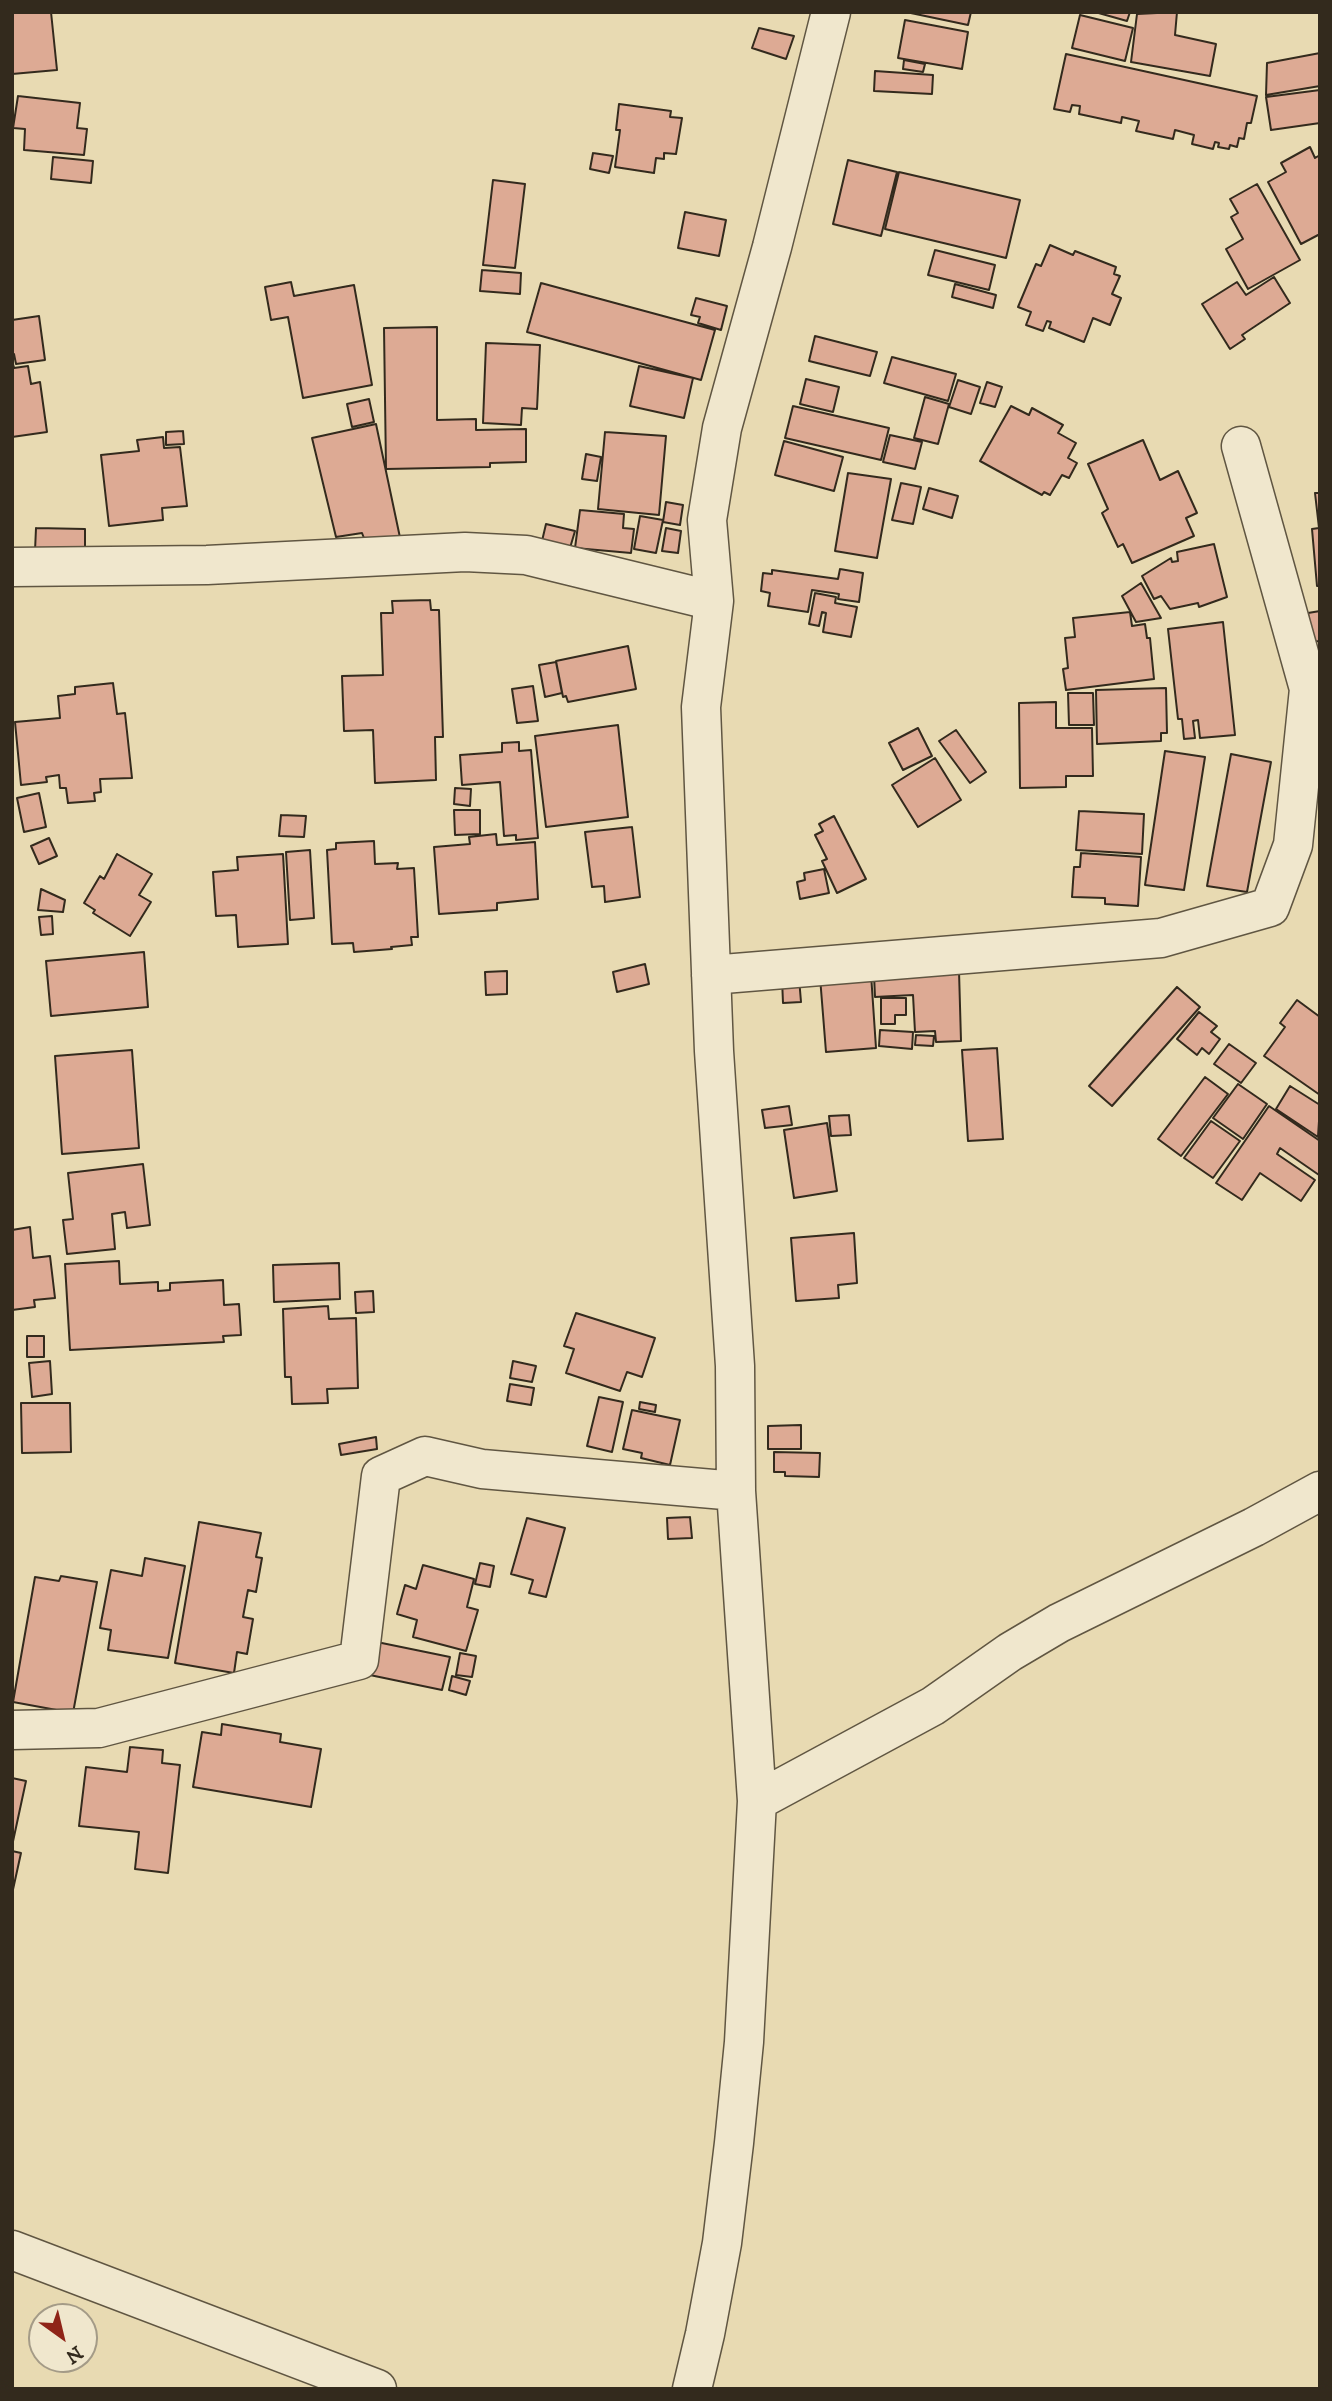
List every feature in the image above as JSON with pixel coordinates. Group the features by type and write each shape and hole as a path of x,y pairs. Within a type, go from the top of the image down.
{"street":[{"path":"692,2389 722,2243 734,2143 744,2042 757,1801 736,1491 735,1366 711,975 701,707 714,601 707,520 722,428 826,16"},
{"path":"711,975 1161,938 1270,907 1293,845 1309,689 1241,446"},
{"path":"12,566 207,565 477,553 526,555 714,601"},
{"path":"12,1730 99,1728 359,1660 382,1476 425,1456 482,1469 736,1491"},
{"path":"757,1801 914,1717 1010,1652 1059,1623 1254,1527 1320,1491"},
{"path":"12,2250 377,2389"}],"building":[{"path":"12,12 51,12 57,70 12,74"},
{"path":"906,12 971,12 968,25"},
{"path":"1095,12 1130,12 1127,21"},
{"path":"1177,12 1175,35 1216,44 1210,76 1131,62 1137,14"},
{"path":"1080,15 1133,28 1125,61 1072,48"},
{"path":"905,20 968,32 962,69 898,58"},
{"path":"759,28 794,36 786,59 752,48"},
{"path":"1320,53 1320,86 1266,95 1267,63"},
{"path":"1066,54 1257,96 1251,123 1247,123 1244,139 1239,138 1237,147 1218,147 1219,143 1215,142 1213,149 1192,144 1194,135 1175,130 1173,139 1136,131 1139,121 1122,117 1121,123 1079,114 1080,106 1072,105 1070,112 1054,109"},
{"path":"904,60 925,64 923,72 903,69"},
{"path":"875,71 933,75 932,94 874,91"},
{"path":"1320,90 1320,123 1271,130 1266,97"},
{"path":"18,96 80,103 77,128 87,129 84,155 24,150 25,129 13,128"},
{"path":"619,104 671,111 670,117 682,118 676,154 664,153 664,159 656,158 654,173 615,167 620,130 616,130"},
{"path":"1310,147 1315,158 1320,155 1320,234 1301,244 1268,182 1286,172 1281,163"},
{"path":"593,153 613,156 609,173 590,169"},
{"path":"53,157 93,161 91,183 51,179"},
{"path":"848,160 897,172 881,236 833,224"},
{"path":"899,172 1020,200 1006,258 885,229"},
{"path":"493,180 525,184 515,268 483,265"},
{"path":"1257,184 1300,260 1248,289 1226,249 1243,239 1231,217 1238,213 1230,199"},
{"path":"685,212 726,220 719,256 678,248"},
{"path":"1050,245 1073,255 1075,251 1116,267 1114,274 1120,276 1112,294 1121,298 1110,325 1093,318 1084,342 1049,328 1051,322 1047,321 1043,331 1026,325 1031,312 1018,307 1036,264 1041,266"},
{"path":"935,250 995,265 989,290 928,275"},
{"path":"482,270 521,273 520,294 480,291"},
{"path":"1274,277 1290,303 1242,335 1245,339 1230,349 1202,304 1237,282 1246,295"},
{"path":"291,282 294,296 354,285 372,385 303,398 288,317 271,320 265,287"},
{"path":"541,283 715,330 701,380 527,332"},
{"path":"955,284 996,295 993,308 952,297"},
{"path":"696,298 727,306 721,330 698,323 700,317 691,315"},
{"path":"39,316 45,360 16,364 12,354 12,320"},
{"path":"437,327 437,420 476,419 476,430 526,429 526,462 490,463 490,467 386,469 384,328"},
{"path":"815,336 877,352 870,376 809,361"},
{"path":"486,343 540,345 537,409 522,408 521,425 483,423"},
{"path":"892,357 956,374 948,401 884,383"},
{"path":"12,360 14,368 28,366 31,384 40,382 47,432 12,437"},
{"path":"639,366 693,378 684,418 630,406"},
{"path":"806,379 839,387 833,412 800,404"},
{"path":"958,380 980,387 971,414 949,407"},
{"path":"987,382 1002,387 995,407 980,403"},
{"path":"925,397 949,404 938,444 914,438"},
{"path":"369,399 374,422 352,427 347,404"},
{"path":"793,406 889,428 881,460 785,438"},
{"path":"1011,406 1029,415 1032,408 1063,425 1058,433 1076,443 1068,458 1077,463 1069,478 1062,475 1050,495 1044,492 1042,495 980,461"},
{"path":"376,424 402,547 367,546 362,533 336,537 312,438"},
{"path":"183,431 184,444 166,445 166,432"},
{"path":"605,432 666,436 659,515 598,509"},
{"path":"890,435 922,442 915,469 883,462"},
{"path":"163,437 164,448 180,447 187,506 162,508 163,520 109,526 101,455 139,451 137,440"},
{"path":"1143,440 1160,480 1178,471 1197,513 1186,518 1194,536 1132,563 1123,544 1118,547 1102,513 1108,509 1088,464"},
{"path":"784,441 843,457 834,491 775,475"},
{"path":"586,454 601,457 597,481 582,479"},
{"path":"848,473 891,479 877,558 835,551"},
{"path":"901,483 921,487 913,524 892,520"},
{"path":"929,488 958,496 952,518 923,509"},
{"path":"1315,493 1320,493 1320,586 1317,586 1312,529 1319,528"},
{"path":"666,502 683,505 680,525 663,522"},
{"path":"580,510 624,514 623,528 634,529 631,553 575,548"},
{"path":"640,516 663,520 656,553 634,549"},
{"path":"546,524 575,531 570,548 542,541"},
{"path":"36,528 85,529 85,551 35,551"},
{"path":"666,528 681,531 678,553 662,551"},
{"path":"1214,544 1227,597 1199,607 1198,603 1170,609 1161,596 1154,599 1142,576 1171,558 1172,562 1178,561 1177,552"},
{"path":"840,569 863,573 859,602 838,599 839,594 812,590 808,612 768,606 770,593 761,591 763,573 772,574 772,570 838,579"},
{"path":"1141,583 1161,618 1136,622 1122,596"},
{"path":"815,593 836,597 835,603 857,607 851,637 823,632 826,613 822,612 819,626 809,624"},
{"path":"430,600 431,610 439,610 443,737 435,737 436,780 375,783 373,730 344,731 342,676 383,675 381,613 393,613 392,601"},
{"path":"1320,611 1320,641 1311,642 1308,613"},
{"path":"1130,612 1132,626 1145,624 1147,638 1150,638 1154,679 1066,690 1063,669 1068,668 1065,638 1075,637 1073,618"},
{"path":"1223,622 1235,735 1200,738 1198,720 1193,721 1195,738 1184,739 1182,719 1178,719 1168,629"},
{"path":"628,646 636,689 568,702 566,696 563,697 556,661"},
{"path":"556,662 562,693 545,697 539,665"},
{"path":"113,683 117,714 125,713 132,778 100,779 101,792 94,793 95,801 68,803 66,788 60,788 59,775 46,777 47,782 21,785 15,722 60,718 58,696 75,694 75,687"},
{"path":"533,686 538,721 517,723 512,689"},
{"path":"1166,688 1167,733 1161,733 1161,741 1097,744 1096,690"},
{"path":"1068,693 1093,693 1094,725 1069,725"},
{"path":"1056,702 1056,728 1092,728 1093,776 1066,776 1066,787 1020,788 1019,703"},
{"path":"618,725 628,817 546,827 535,736"},
{"path":"918,728 932,756 903,770 889,743"},
{"path":"956,730 986,772 970,783 939,741"},
{"path":"519,742 519,751 531,750 538,838 516,840 516,835 504,836 500,782 462,785 460,755 502,752 502,743"},
{"path":"1165,751 1205,757 1184,890 1145,885"},
{"path":"1231,754 1271,762 1247,892 1207,886"},
{"path":"935,758 961,800 918,827 892,785"},
{"path":"455,788 471,789 470,806 454,804"},
{"path":"39,793 46,827 24,832 17,798"},
{"path":"454,810 480,810 480,834 455,835"},
{"path":"1079,811 1144,814 1142,854 1076,850"},
{"path":"281,815 306,816 304,837 279,836"},
{"path":"834,816 866,879 837,893 822,861 827,859 815,835 823,831 819,824"},
{"path":"632,827 640,897 605,902 604,886 592,887 585,832"},
{"path":"496,834 497,845 535,842 538,899 497,903 497,910 439,914 434,847 470,844 469,837"},
{"path":"49,838 57,856 39,864 31,846"},
{"path":"374,841 375,864 398,863 397,869 414,868 418,937 411,937 412,945 354,952 353,943 332,944 327,850 336,849 336,843"},
{"path":"310,850 314,918 290,920 286,852"},
{"path":"1081,853 1141,857 1138,906 1105,904 1105,898 1072,897 1074,867 1080,867"},
{"path":"117,854 152,874 139,895 151,902 130,936 93,913 95,910 84,903 100,876 104,879"},
{"path":"283,854 288,944 238,947 236,915 216,916 213,872 238,870 237,857"},
{"path":"824,869 829,893 800,899 797,882 805,880 804,873"},
{"path":"41,889 65,900 63,912 38,910"},
{"path":"52,916 53,934 41,935 39,917"},
{"path":"144,952 148,1007 51,1016 46,961"},
{"path":"645,964 649,984 617,992 613,972"},
{"path":"507,971 507,994 486,995 485,972"},
{"path":"959,971 961,1041 936,1042 935,1031 915,1032 913,995 875,997 874,975"},
{"path":"871,974 876,1048 826,1052 820,977"},
{"path":"799,978 801,1002 783,1003 782,979"},
{"path":"1177,987 1200,1007 1112,1106 1089,1086"},
{"path":"881,998 906,998 906,1015 895,1015 895,1024 881,1024"},
{"path":"1297,1000 1320,1017 1320,1095 1264,1056 1285,1027 1280,1023"},
{"path":"1199,1012 1217,1026 1211,1032 1220,1039 1209,1054 1202,1048 1197,1055 1177,1039"},
{"path":"880,1030 913,1032 912,1049 879,1046"},
{"path":"916,1035 934,1036 933,1046 915,1045"},
{"path":"1229,1044 1256,1063 1241,1083 1214,1064"},
{"path":"997,1048 1003,1139 968,1141 962,1050"},
{"path":"132,1050 139,1148 62,1154 55,1056"},
{"path":"1205,1077 1228,1094 1181,1156 1158,1139"},
{"path":"1238,1084 1267,1104 1243,1139 1213,1118"},
{"path":"1290,1086 1320,1105 1318,1137 1276,1109"},
{"path":"789,1106 792,1125 765,1128 762,1110"},
{"path":"1269,1106 1320,1141 1319,1175 1280,1148 1277,1154 1315,1180 1301,1201 1260,1173 1242,1200 1216,1183"},
{"path":"849,1115 851,1135 831,1136 829,1116"},
{"path":"1211,1121 1240,1141 1213,1178 1184,1158"},
{"path":"827,1123 837,1191 794,1198 784,1130"},
{"path":"143,1164 150,1225 127,1228 125,1212 112,1214 115,1249 67,1254 63,1220 73,1219 68,1173"},
{"path":"30,1227 33,1258 50,1256 55,1298 34,1300 35,1307 12,1310 12,1230"},
{"path":"854,1233 857,1283 838,1285 839,1298 796,1301 791,1238"},
{"path":"119,1261 120,1284 158,1282 158,1291 170,1290 170,1283 223,1280 224,1305 239,1304 241,1335 223,1336 224,1342 70,1350 65,1264"},
{"path":"339,1263 340,1299 274,1302 273,1265"},
{"path":"373,1291 374,1312 356,1313 355,1292"},
{"path":"328,1306 329,1319 356,1318 358,1388 327,1389 328,1403 292,1404 291,1377 285,1377 283,1309"},
{"path":"576,1313 655,1338 642,1377 627,1372 620,1391 566,1373 574,1349 564,1346"},
{"path":"27,1336 44,1336 44,1357 27,1357"},
{"path":"50,1361 52,1394 32,1397 29,1363"},
{"path":"513,1361 536,1366 532,1382 510,1378"},
{"path":"510,1384 534,1388 531,1405 507,1401"},
{"path":"599,1397 623,1402 612,1452 587,1446"},
{"path":"640,1402 656,1405 655,1412 639,1409"},
{"path":"21,1403 70,1403 71,1452 22,1453"},
{"path":"632,1410 680,1420 670,1465 641,1458 642,1453 623,1449"},
{"path":"801,1425 801,1449 768,1449 768,1426"},
{"path":"376,1437 377,1449 341,1455 339,1444"},
{"path":"774,1452 820,1453 819,1477 785,1476 785,1472 774,1472"},
{"path":"690,1517 692,1538 668,1539 667,1518"},
{"path":"527,1518 565,1528 546,1597 529,1593 533,1580 511,1574"},
{"path":"199,1522 261,1533 256,1557 262,1558 256,1592 248,1590 243,1617 253,1619 247,1654 237,1652 234,1673 175,1663"},
{"path":"145,1558 185,1566 168,1658 108,1650 111,1630 100,1628 111,1570 142,1576"},
{"path":"480,1563 494,1566 490,1587 475,1584"},
{"path":"423,1565 474,1579 467,1607 478,1610 466,1651 413,1637 417,1620 397,1614 405,1585 416,1589"},
{"path":"61,1576 97,1582 73,1713 13,1702 35,1577 59,1581"},
{"path":"372,1641 450,1657 442,1690 365,1674"},
{"path":"460,1653 476,1656 472,1677 456,1675"},
{"path":"452,1676 470,1681 466,1695 449,1690"},
{"path":"222,1724 281,1734 280,1742 321,1749 311,1807 193,1787 202,1732 221,1735"},
{"path":"130,1747 163,1750 162,1763 180,1765 168,1873 135,1869 139,1832 79,1826 86,1767 127,1772"},
{"path":"12,1778 26,1781 12,1846"},
{"path":"12,1851 21,1853 12,1894"}]}
